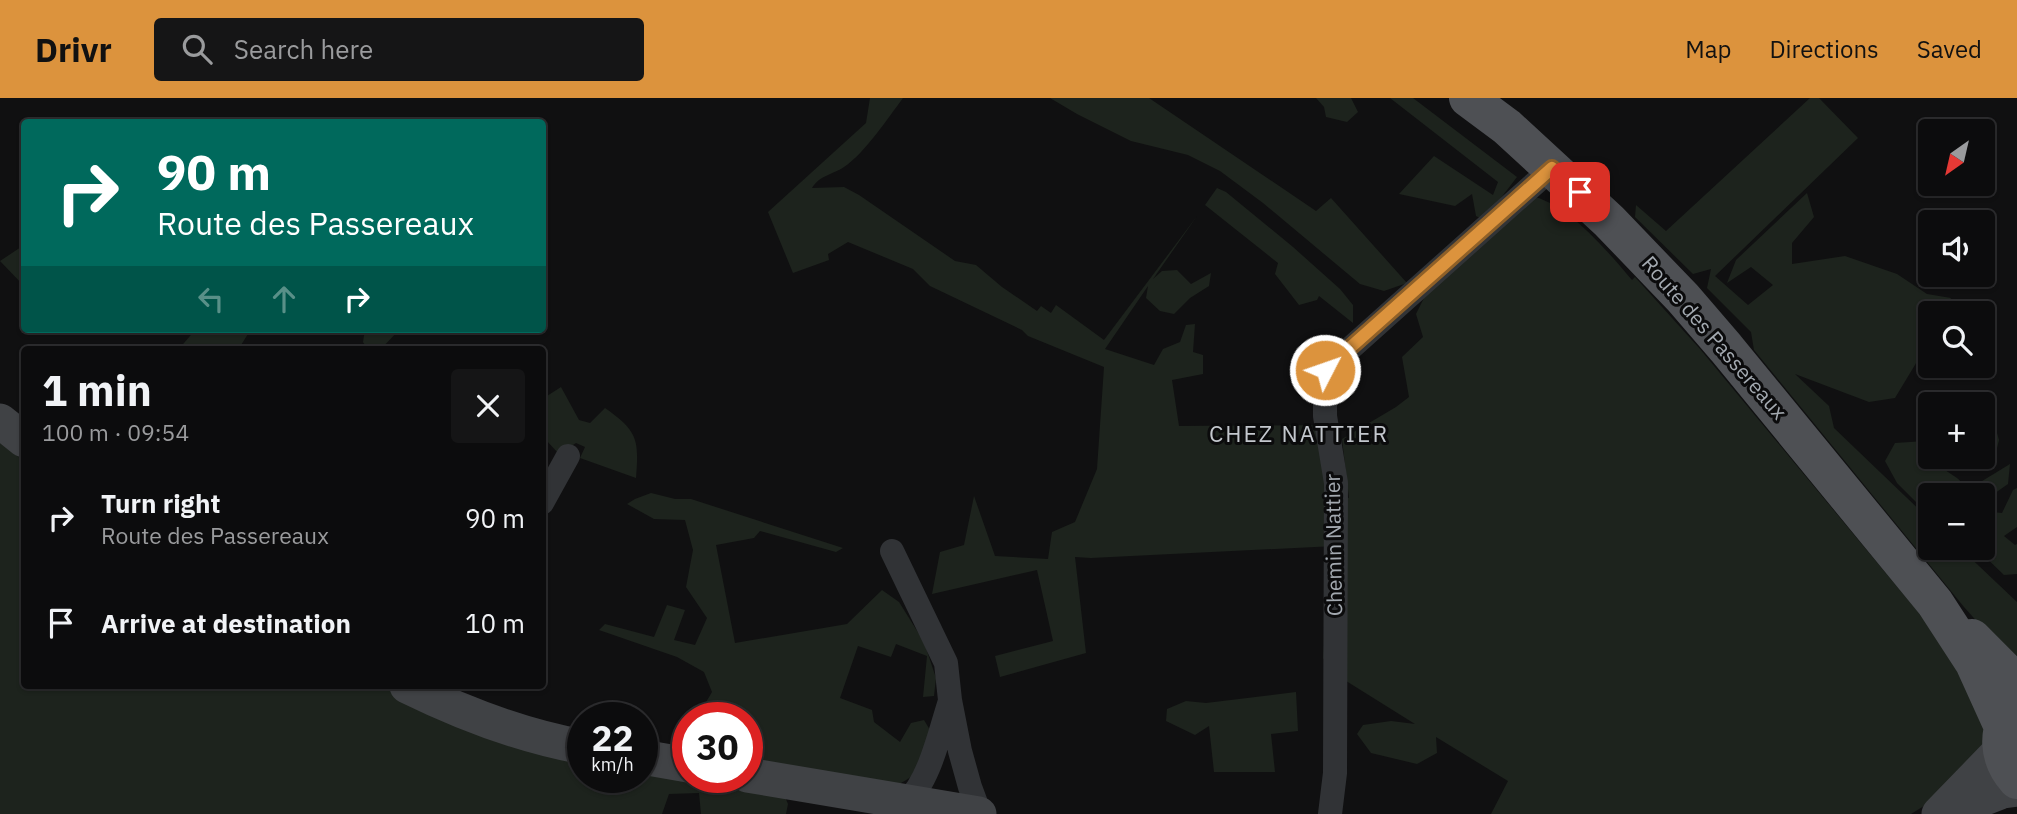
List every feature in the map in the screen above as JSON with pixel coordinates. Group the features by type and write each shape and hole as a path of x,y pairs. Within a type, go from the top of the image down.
{"main road":[{"name":"Route des Passereaux","path":"1468,98 1507,127 1552,168 1609,221 1684,298 1935,603 2017,680"},
{"path":"0,421 21,438"},
{"name":"Route des Passereaux","path":"1935,603 1974,663 2010,741"},
{"path":"419,689 492,722 567,744"},
{"path":"1940,814 2010,741"},
{"path":"763,778 979,814"},
{"path":"1940,814 2017,789"}],"street":[{"name":"Chemin Nattier","path":"1330,814 1335,773 1336,483 1325,416 1325,370 1552,168"},
{"path":"546,496 568,456"},
{"path":"892,551 946,663 950,700 979,814"},
{"path":"906,802 916,793 925,776 950,700"}],"shaded area":[{"path":"870,98 903,98 876,135 852,161 819,180 812,188 844,187 955,261 976,265 1037,311 1041,306 1051,313 1056,305 1104,340 1197,216 1153,279 1162,271 1177,270 1191,284 1211,273 1209,286 1190,298 1174,314 1160,311 1146,298 1148,286 1105,349 1154,365 1163,349 1180,342 1186,325 1195,324 1193,352 1203,355 1203,374 1172,380 1179,426 1326,425 1336,492 1349,498 1342,439 1409,397 1402,357 1423,337 1416,314 1427,292 1535,197 1549,202 1588,232 1632,280 1635,277 1700,349 1933,630 1992,725 1978,760 1932,801 1911,814 1491,814 1508,781 1436,737 1437,753 1417,764 1371,753 1357,734 1363,725 1391,721 1415,724 1335,674 1323,658 1329,579 1335,546 1075,557 1086,653 1000,677 995,656 1053,641 1037,570 932,594 940,552 964,545 974,496 995,556 1048,559 1052,532 1075,522 1097,469 1104,367 1028,336 1022,330 930,286 913,269 848,242 828,254 829,260 793,273 768,212 866,123"},
{"path":"1050,98 1149,98 1316,211 1331,198 1407,283 1384,291 1360,284 1263,203 1220,171 1188,155 1131,141"},
{"path":"1316,98 1351,98 1358,112 1347,122 1326,117 1324,107"},
{"path":"1390,98 1413,98 1517,177 1484,220 1476,216 1472,194 1455,206 1399,194 1434,156 1493,195 1498,182"},
{"path":"1810,98 1819,98 1858,138 1715,276 1748,305 1773,285 1751,267 1727,283 1736,260 1807,193 1814,217 1792,243 1792,264 1845,256 1897,274 1927,294 1951,298 1950,301 1918,301 1918,360 1895,398 1869,402 1795,374 1829,406 1834,428 1918,508 1918,551 1754,350 1751,332 1707,288 1711,269 1693,274 1635,217 1636,205 1666,231"},
{"path":"1217,188 1226,192 1293,247 1340,289 1353,305 1353,323 1319,296 1317,300 1299,305 1275,274 1278,263 1205,205"},
{"path":"21,247 21,283 0,261"},
{"path":"193,333 249,333 240,346 181,346"},
{"path":"364,333 396,333 384,346 366,346 363,342"},
{"path":"561,387 579,420 590,423 605,408 624,423 636,445 636,478 580,458 585,447 576,443 559,454 546,440 547,396"},
{"path":"1995,426 1999,440 1995,453"},
{"path":"1918,441 1918,469 1944,469 1962,483 1918,483 1918,504 1897,483 1885,461 1895,443"},
{"path":"0,443 21,459 21,689 392,689 567,751 567,793 658,793 658,768 672,771 672,793 699,793 669,794 662,814 0,814"},
{"path":"2010,464 2008,484 1995,493 1995,483 1979,483"},
{"path":"2017,488 2017,527 2004,536 2017,544 2017,574 2004,575 1988,560 1995,560 1995,512 2002,513 2013,490"},
{"path":"651,493 675,499 691,499 843,548 836,552 760,531 754,538 716,545 735,643 847,624 882,590 899,602 924,642 936,678 934,696 923,697 927,656 896,644 891,657 858,646 840,698 872,710 874,722 900,742 911,723 924,720 930,730 921,763 912,776 896,785 763,762 763,702 706,702 712,692 704,672 677,657 599,630 605,624 654,637 667,605 685,610 674,640 695,645 707,618 686,587 693,550 685,520 654,519 627,504"},
{"path":"1926,560 1973,560 2017,602 2017,664 2012,661"},
{"path":"1296,692 1298,731 1271,734 1275,772 1214,772 1209,726 1195,735 1166,721 1167,709 1186,701 1206,703"},
{"path":"763,786 782,790 788,804 786,814 701,814 699,793 763,793"}],"district":[{"name":"CHEZ NATTIER","path":"1299,434"}],"route":[{"path":"1325,370 1552,168 1580,192"}]}
